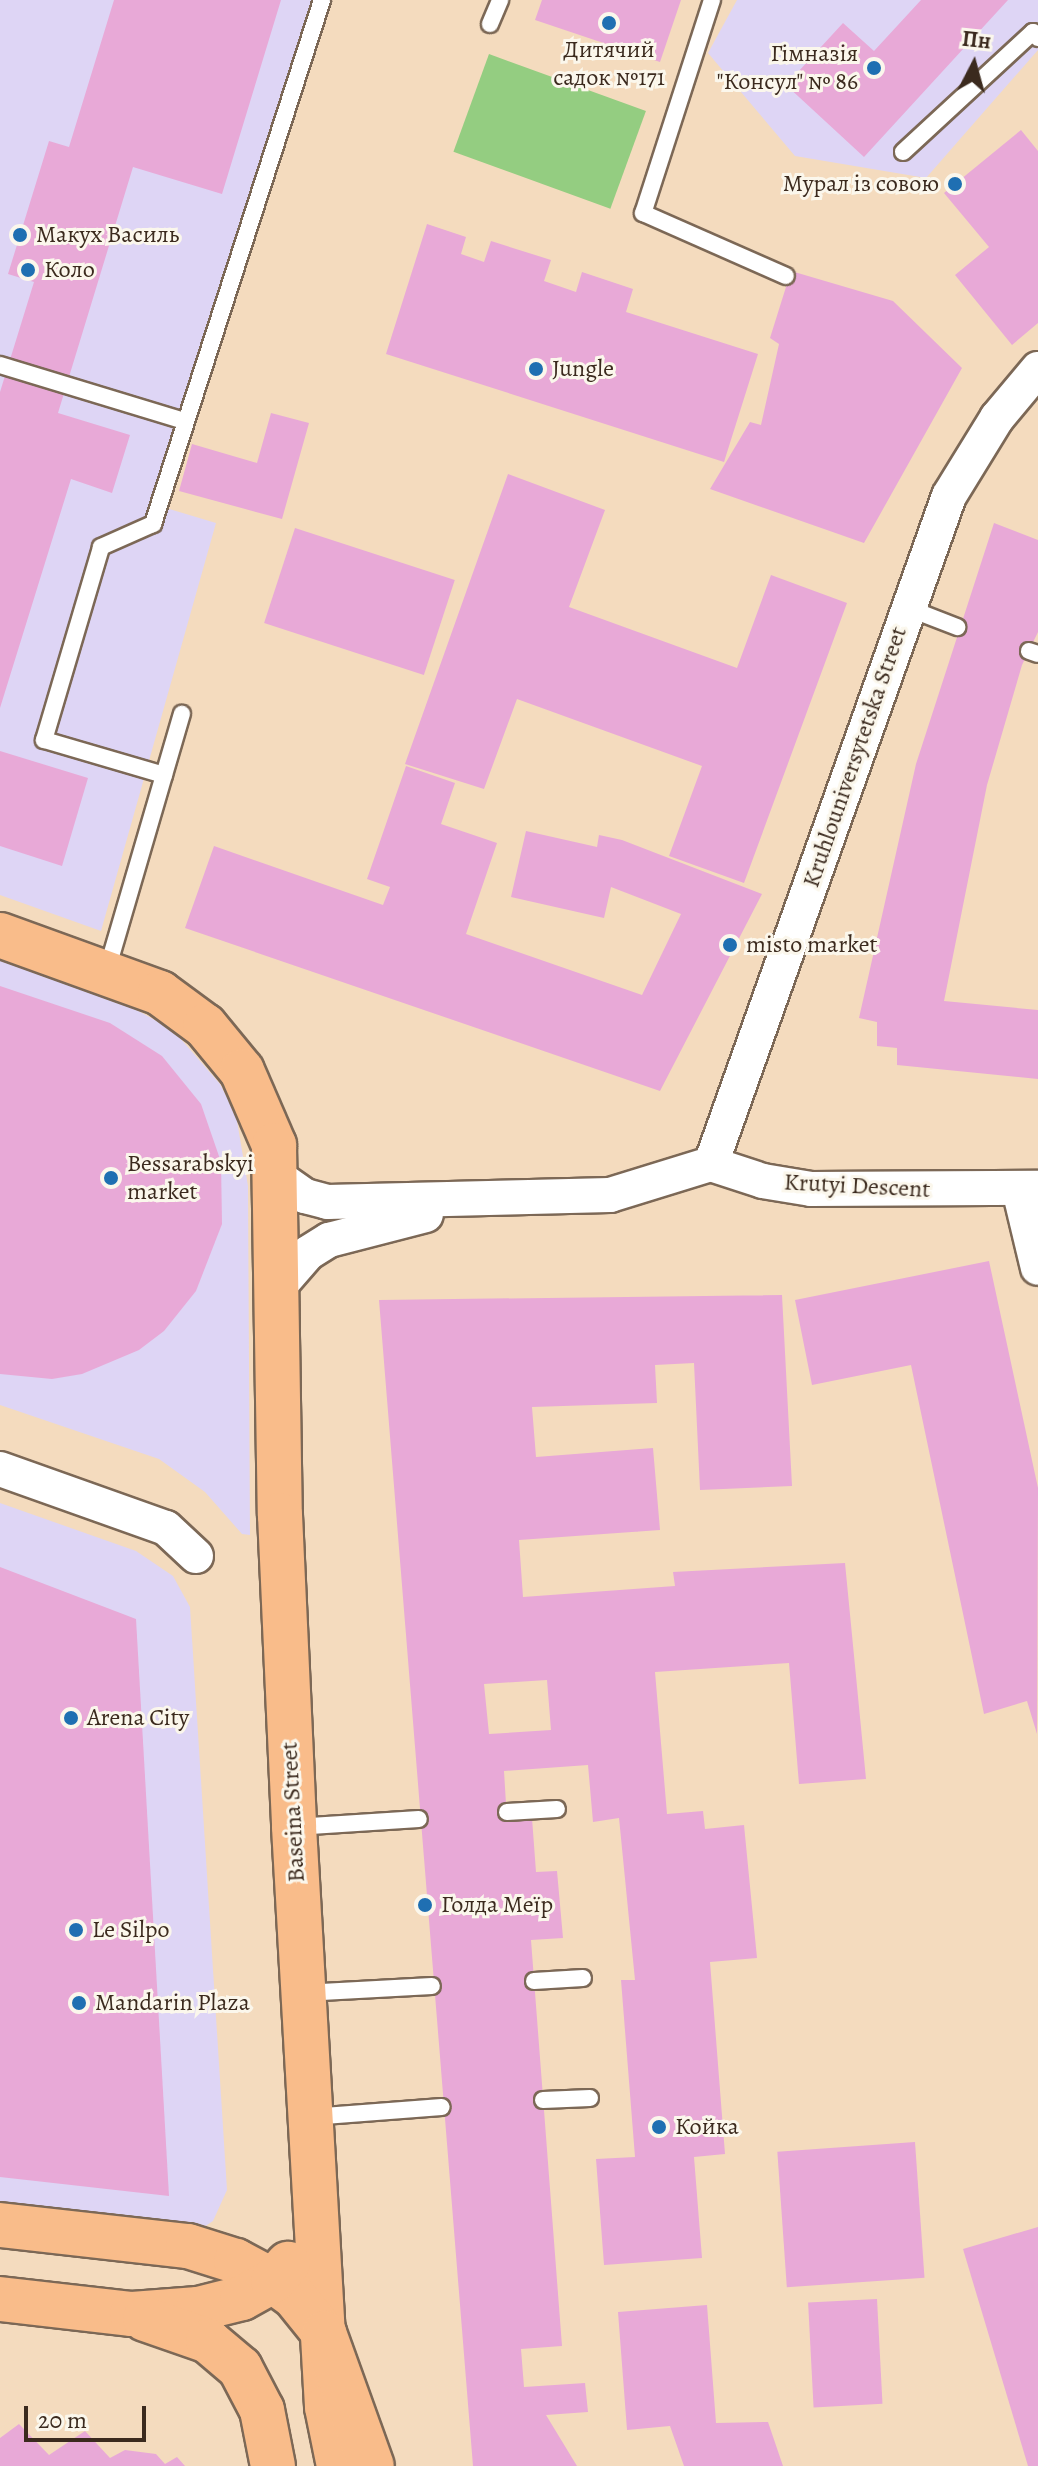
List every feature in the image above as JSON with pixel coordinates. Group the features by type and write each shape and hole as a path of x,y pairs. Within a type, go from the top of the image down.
{"main road":[{"name":"Baseina Street","path":"0,935 160,993 205,1026 242,1071 274,1145 275,1291 302,1993 327,2407 339,2466"},
{"path":"0,2299 132,2314 198,2309 242,2298 273,2281 294,2257 314,2204"},
{"path":"0,2225 188,2246 236,2261 294,2296 324,2333"},
{"path":"132,2314 208,2341 240,2368 262,2410 273,2466"},
{"name":"Baseina Street","path":"324,2333 372,2466"}],"street":[{"name":"Kruhlouniversytetska Street","path":"711,1164 949,496 997,418 1038,369"},
{"name":"Krutyi Descent","path":"711,1164 811,1189 1029,1188"},
{"path":"275,1175 305,1196 327,1202 491,1201 610,1195 711,1164"},
{"path":"1029,1188 1038,1268"},
{"path":"275,1291 308,1253 329,1240 491,1201"},
{"path":"0,1469 166,1528 196,1556"}],"lane":[{"path":"164,775 44,740 101,547 153,524 322,0"},
{"path":"490,24 500,0"},
{"path":"712,0 643,213 786,276"},
{"path":"903,152 1033,32 1038,38"},
{"path":"0,365 184,421"},
{"path":"908,608 957,627"},
{"path":"107,973 182,714"},
{"path":"507,1812 557,1809"},
{"path":"294,1827 419,1819"},
{"path":"534,1981 583,1978"},
{"path":"302,1993 432,1986"},
{"path":"543,2100 590,2098"},
{"path":"309,2117 442,2107"}],"shaded area":[{"path":"0,0 331,0 201,383 166,508 216,523 101,931 0,895"},
{"path":"737,0 1038,0 1038,50 926,178 795,156 708,53"},
{"name":"Bessarabskyi market","path":"0,959 111,996 173,1030 220,1084 236,1115 248,1186 250,1535 242,1534 205,1492 159,1459 0,1405"},
{"path":"0,1503 136,1551 173,1576 190,1607 227,2190 213,2221 195,2233 0,2209"}],"green space":[{"path":"489,54 646,111 610,209 453,152"}],"building":[{"path":"114,0 281,0 222,194 133,167 58,413 130,435 112,493 71,479 0,708 0,392 34,282 8,274 49,141 69,147"},
{"path":"542,0 681,0 660,62 535,20"},
{"name":"Гімназія \"Консул\" № 86","path":"921,0 1008,0 864,157 786,85 843,23 874,51"},
{"path":"1021,130 1038,151 1038,323 1012,345 955,275 989,247 944,193"},
{"path":"427,224 466,237 461,254 484,262 491,241 551,260 544,281 576,292 582,272 633,289 626,312 758,354 724,462 386,354"},
{"path":"791,271 893,301 962,368 864,543 710,489 750,422 761,425 779,344 770,338"},
{"path":"271,413 309,423 282,519 179,491 192,444 257,463"},
{"path":"508,474 605,510 569,607 737,668 771,575 847,603 744,883 669,856 702,766 517,699 484,789 405,764"},
{"path":"994,523 1038,540 1038,632 1022,665 987,785 944,1001 1038,1010 1038,1079 897,1065 897,1048 877,1046 877,1022 859,1018 916,764"},
{"path":"295,528 455,580 424,675 264,623"},
{"path":"0,751 88,778 62,866 0,846"},
{"path":"406,766 455,783 441,824 497,843 466,934 642,995 681,914 611,887 604,918 511,897 526,831 597,847 599,835 622,840 762,894 660,1091 185,928 214,846 383,905 390,887 367,879"},
{"name":"Bessarabskyi market","path":"0,986 110,1023 162,1056 201,1104 221,1162 222,1224 196,1291 164,1331 139,1350 82,1374 52,1379 0,1374"},
{"path":"989,1261 1038,1488 1037,1734 1027,1701 984,1714 911,1365 812,1385 795,1300"},
{"path":"782,1295 792,1486 700,1490 694,1363 655,1365 657,1403 532,1407 536,1457 653,1448 660,1530 519,1540 523,1597 675,1586 673,1572 845,1563 866,1779 799,1784 789,1663 655,1672 667,1814 703,1811 705,1829 744,1825 757,1958 710,1962 725,2154 694,2157 702,2258 604,2265 596,2159 635,2157 621,1980 635,1980 619,1818 593,1822 588,1765 504,1771 507,1820 532,1818 536,1872 557,1871 563,1938 531,1940 562,2346 521,2349 524,2387 585,2383 588,2412 546,2415 577,2466 473,2466 379,1300","holes":["547,1680 551,1730 489,1734 484,1684"]},
{"name":"Mandarin Plaza","path":"0,1567 136,1619 169,2196 0,2177"},
{"path":"915,2142 924,2278 787,2287 777,2152"},
{"path":"1038,2227 1038,2466 1028,2466 963,2249"},
{"path":"877,2299 882,2404 814,2407 808,2303"},
{"path":"707,2305 716,2423 768,2422 783,2466 684,2466 670,2426 627,2430 618,2312"},
{"path":"19,2424 49,2455 85,2431 110,2458 125,2450 156,2454 165,2464 177,2457 185,2466 0,2466 0,2438"}],"place":[{"name":"Дитячий садок №171","path":"609,23"},
{"name":"Гімназія \"Консул\" № 86","path":"874,68"},
{"name":"Мурал із совою","path":"955,184"},
{"name":"Макух Василь","path":"20,235"},
{"name":"Коло","path":"28,270"},
{"name":"Jungle","path":"536,369"},
{"name":"misto market","path":"730,945"},
{"name":"Bessarabskyi market","path":"111,1178"},
{"name":"Arena City","path":"71,1718"},
{"name":"Голда Меїр","path":"425,1905"},
{"name":"Le Silpo","path":"76,1930"},
{"name":"Mandarin Plaza","path":"79,2003"},
{"name":"Койка","path":"659,2127"}]}
